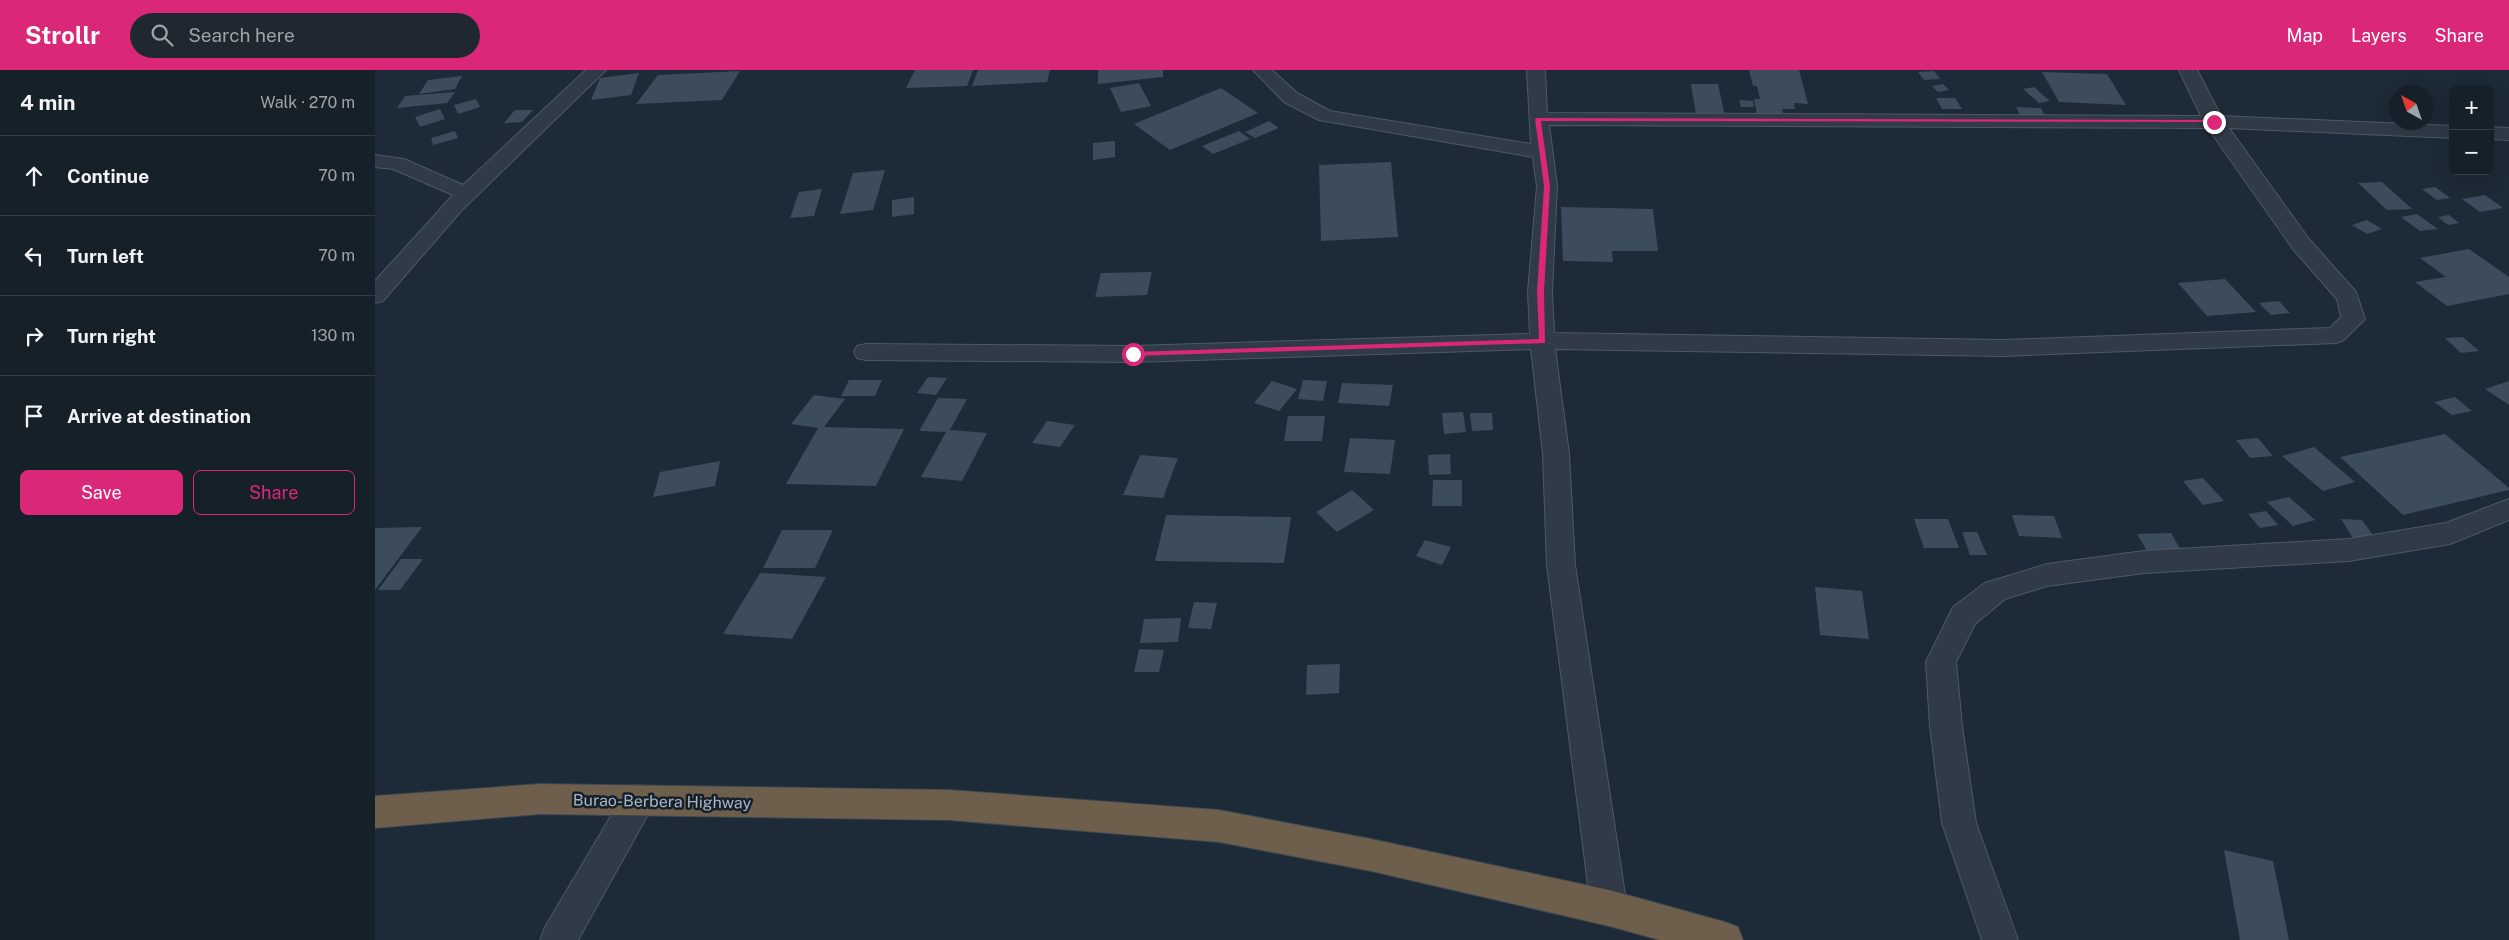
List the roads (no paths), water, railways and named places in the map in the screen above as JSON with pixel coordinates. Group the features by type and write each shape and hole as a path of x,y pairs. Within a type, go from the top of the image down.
{"highway":[{"name":"Burao-Berbera Highway","path":"375,812 540,799 949,804 1219,826 1371,855 1609,908 1725,940"}],"street":[{"path":"375,296 415,248 467,194 597,70"},
{"path":"1262,70 1278,89 1302,107 1326,116 1542,152"},
{"path":"1536,70 1537,119 1547,186 1540,292 1542,341 1556,454 1561,565 1609,908"},
{"path":"866,352 1133,354 1542,341 2003,348 2336,335 2353,319 2348,297 2301,244 2214,122 2188,70"},
{"path":"1537,119 2214,122 2449,132"},
{"path":"2494,133 2509,134"},
{"path":"375,161 397,163 467,194"},
{"path":"2000,940 1959,823 1946,726 1941,662 1964,616 1995,591 2047,575 2143,562 2349,550 2450,533 2509,509"},
{"path":"558,940 639,800"}]}
